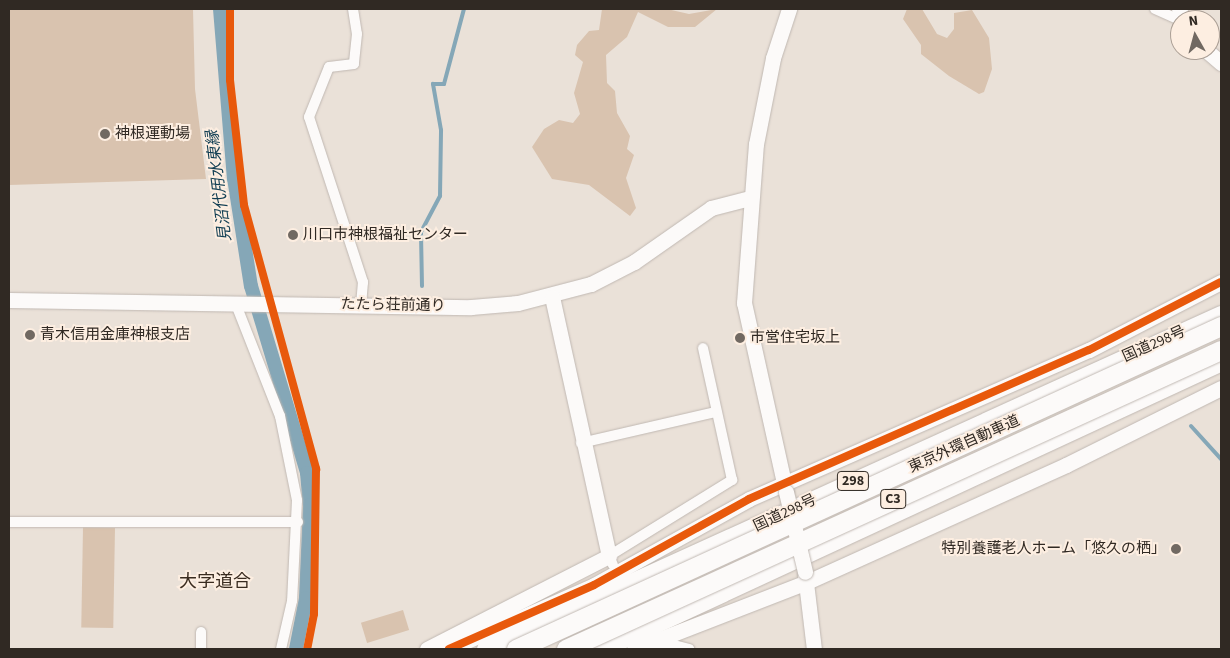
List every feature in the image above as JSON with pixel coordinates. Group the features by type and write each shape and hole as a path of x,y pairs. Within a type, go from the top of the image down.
{"highway":[{"path":"651,574 812,491 1221,304"},
{"name":"国道298号","path":"486,649 1221,315"},
{"name":"東京外環自動車道","path":"516,649 1221,326"},
{"name":"東京外環自動車道","path":"566,649 1221,350"},
{"path":"600,649 1221,360"},
{"path":"671,617 826,554 1221,367"}],"street":[{"path":"353,9 358,34 354,64 329,67 308,116 362,282 361,304"},
{"path":"789,9 763,104 750,198 745,322 806,577 814,649"},
{"path":"1155,9 1170,15"},
{"name":"たたら荘前通り","path":"9,300 265,302 471,307 552,297 634,262 711,208 750,198"},
{"path":"449,649 594,585 785,487 1089,350 1221,282"},
{"path":"552,297 581,442 611,560"},
{"path":"240,302 246,339 280,416 298,522 292,601 281,649"},
{"path":"428,649 611,560 732,480 715,412 703,348"},
{"path":"634,649 1066,465 1221,388"},
{"path":"581,442 715,412"},
{"path":"9,522 298,522"},
{"path":"201,632 201,649"},
{"path":"668,645 689,649"}],"shaded area":[{"name":"神根運動場","path":"9,9 193,9 195,89 206,179 9,185"},
{"path":"602,9 667,9 689,14 717,9 695,27 668,27 638,12 627,37 606,55 607,83 615,91 617,113 630,136 627,149 634,155 626,178 636,208 630,216 589,185 552,179 532,147 544,129 559,120 573,123 580,114 574,93 583,62 575,55 577,45 589,31 599,30"},
{"path":"907,9 922,9 937,34 947,38 954,29 954,13 972,10 989,38 992,69 984,92 979,94 949,76 921,54 921,45 903,19"},
{"path":"83,527 115,528 113,628 81,627"},
{"path":"403,610 409,630 367,643 361,623"}],"waterway":[{"name":"見沼代用水東縁","path":"220,9 234,178 251,286 307,473 310,505 306,598 296,649"},
{"path":"422,286 421,232 440,196 441,130 433,84 444,84 464,9"},
{"path":"1191,426 1221,459"}],"cycle path":[{"path":"230,9 230,80 244,205 316,469 314,614 307,649"},
{"path":"449,649 594,585 749,499 1089,350 1221,282"}],"place":[{"name":"神根運動場","path":"105,134"},
{"name":"川口市神根福祉センター","path":"293,235"},
{"name":"青木信用金庫神根支店","path":"30,335"},
{"name":"市営住宅坂上","path":"740,338"},
{"name":"特別養護老人ホーム「悠久の栖」","path":"1176,549"}],"district":[{"name":"大字道合","path":"215,582"}]}
